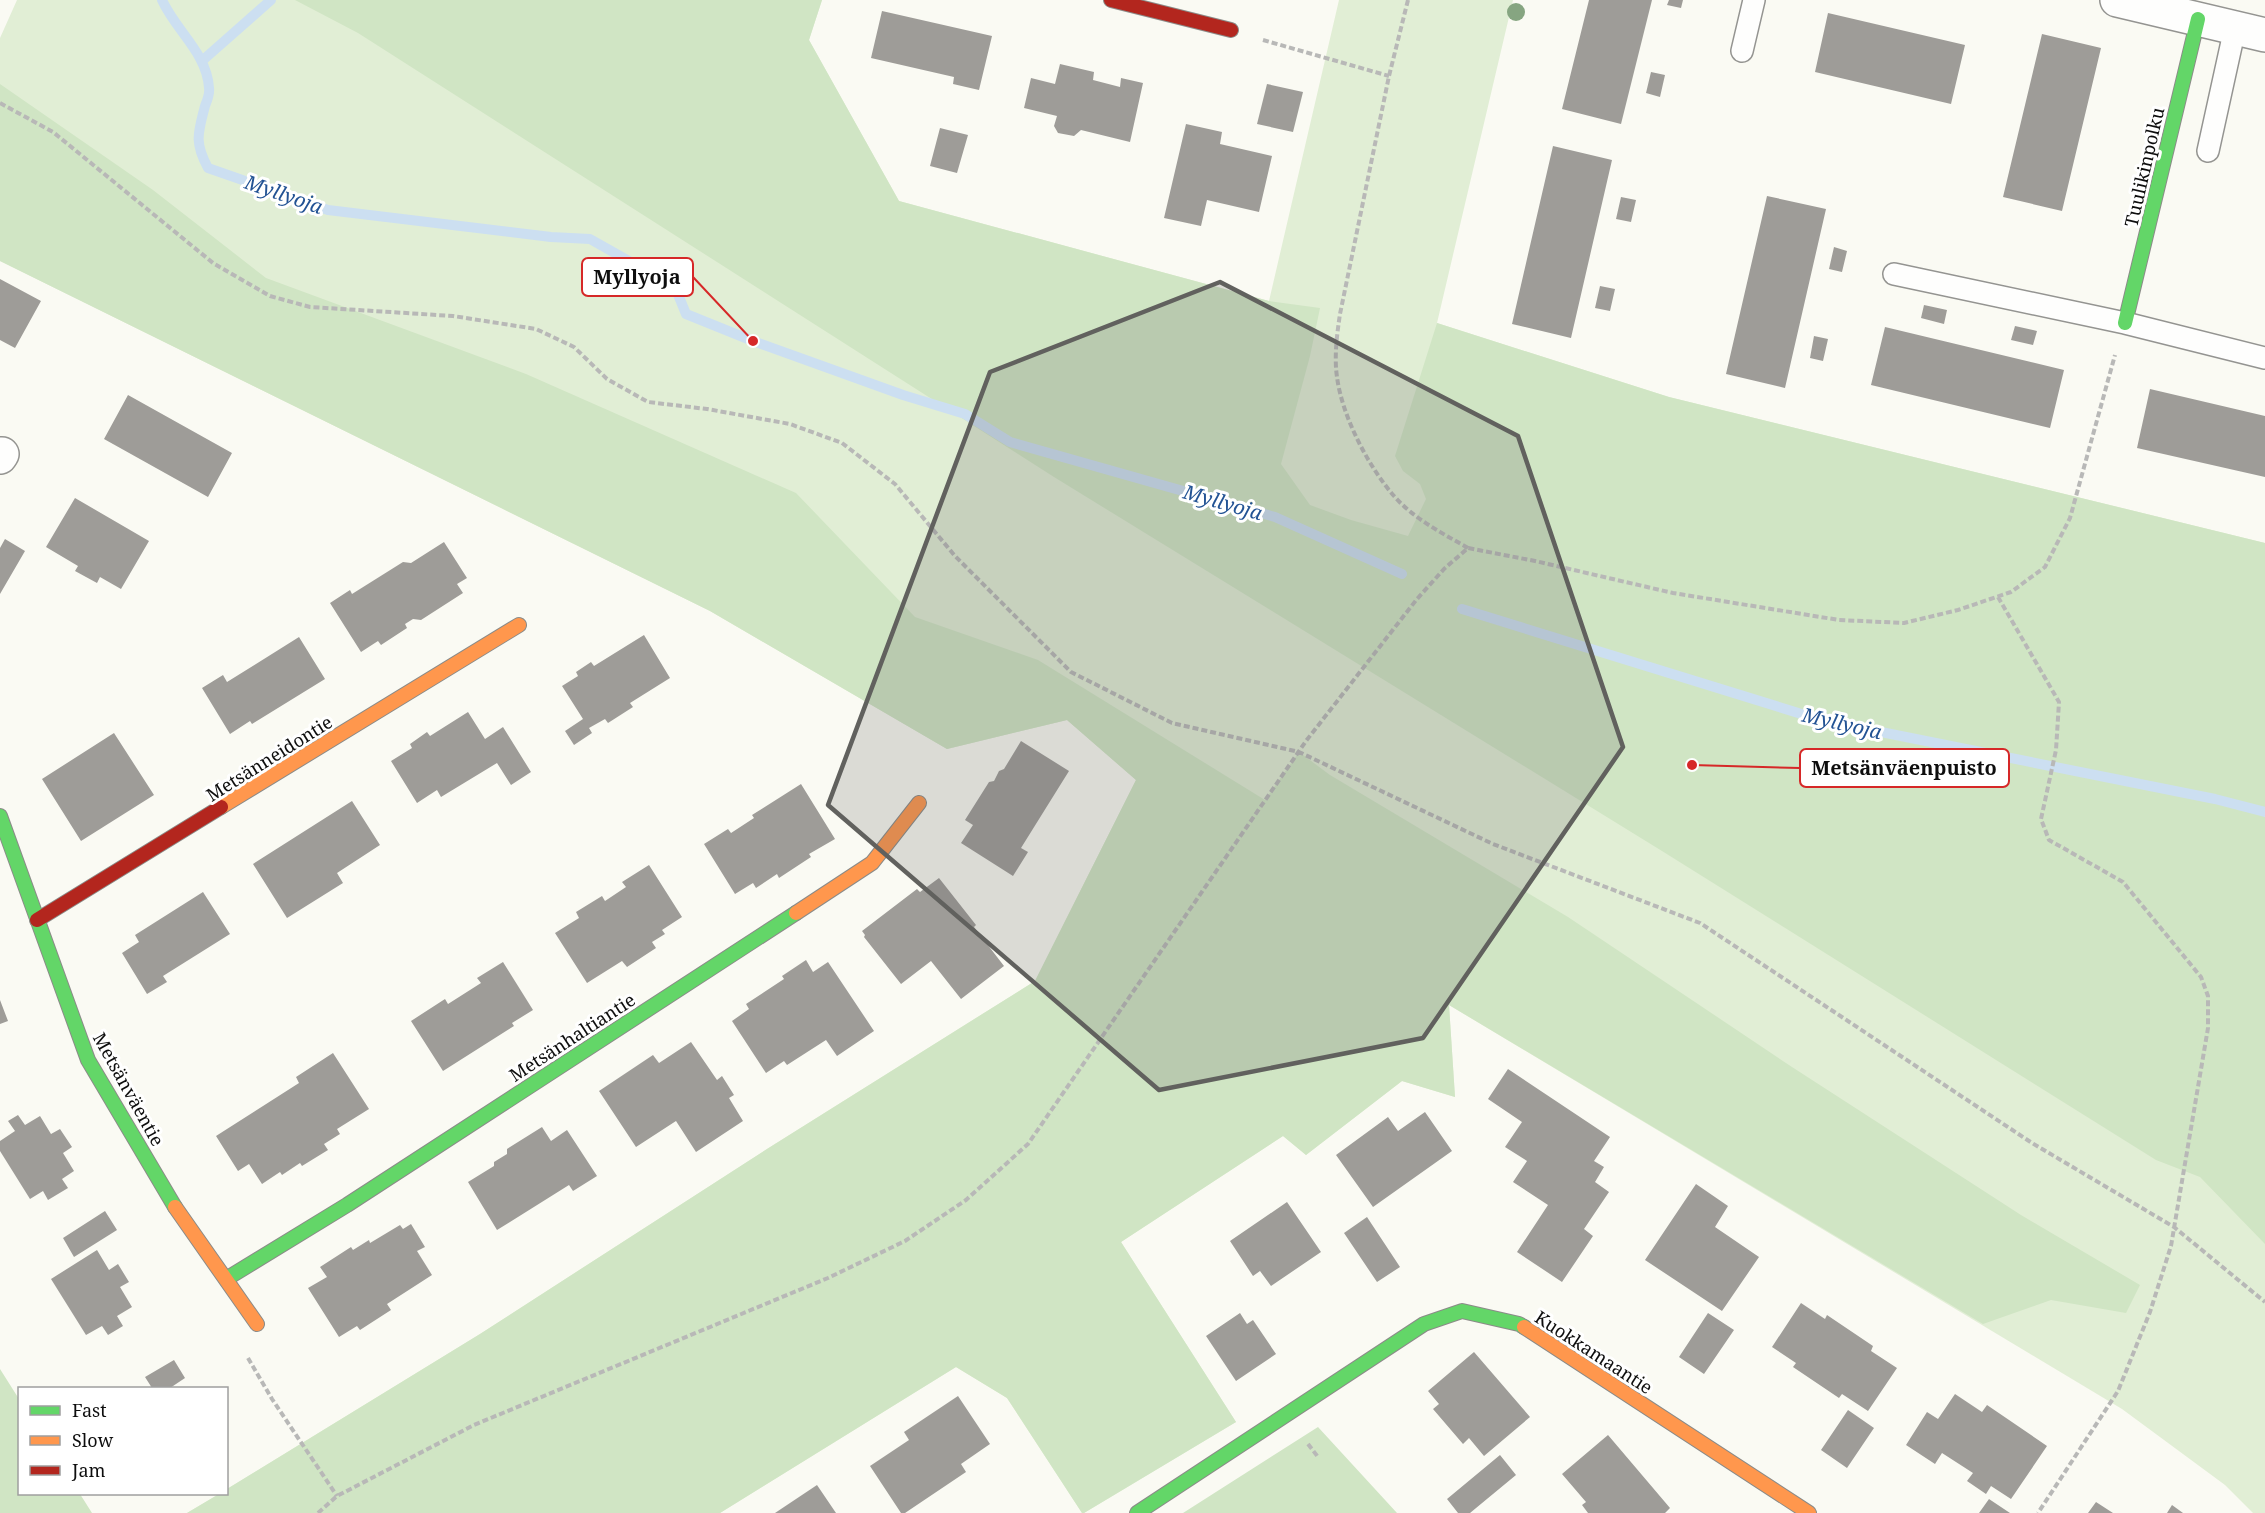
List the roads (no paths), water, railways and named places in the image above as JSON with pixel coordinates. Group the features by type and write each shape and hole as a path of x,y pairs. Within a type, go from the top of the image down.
{"street":[{"path":"1111,0 1231,30"},
{"path":"2117,0 2250,31"},
{"name":"Tuulikinpolku","path":"2125,323 2198,19"},
{"name":"Metsänneidontie","path":"37,921 519,625"},
{"name":"Metsänhaltiantie","path":"226,1279 347,1205 872,863 919,803"},
{"name":"Metsänväentie","path":"0,816 88,1060 182,1218 257,1324"},
{"name":"Kuokkamaantie","path":"1137,1513 1390,1345 1424,1324 1462,1311 1519,1324 1809,1513"}],"lane":[{"path":"1742,51 1754,0"},
{"path":"2208,151 2250,31"},
{"path":"1894,274 2125,323 2265,358"}],"waterway":[{"name":"Myllyoja","path":"162,0 197,53 207,75 209,93 201,123 199,144 208,168 328,210 551,237 590,239 675,287 686,314 753,341 903,395 965,414 1010,442 1275,517 1402,574"},
{"path":"203,60 271,0"},
{"name":"Myllyoja","path":"1462,609 1821,720 2215,799 2265,812"}],"place":[{"name":"Myllyoja","path":"753,341"},
{"name":"Metsänväenpuisto","path":"1692,765"}]}
